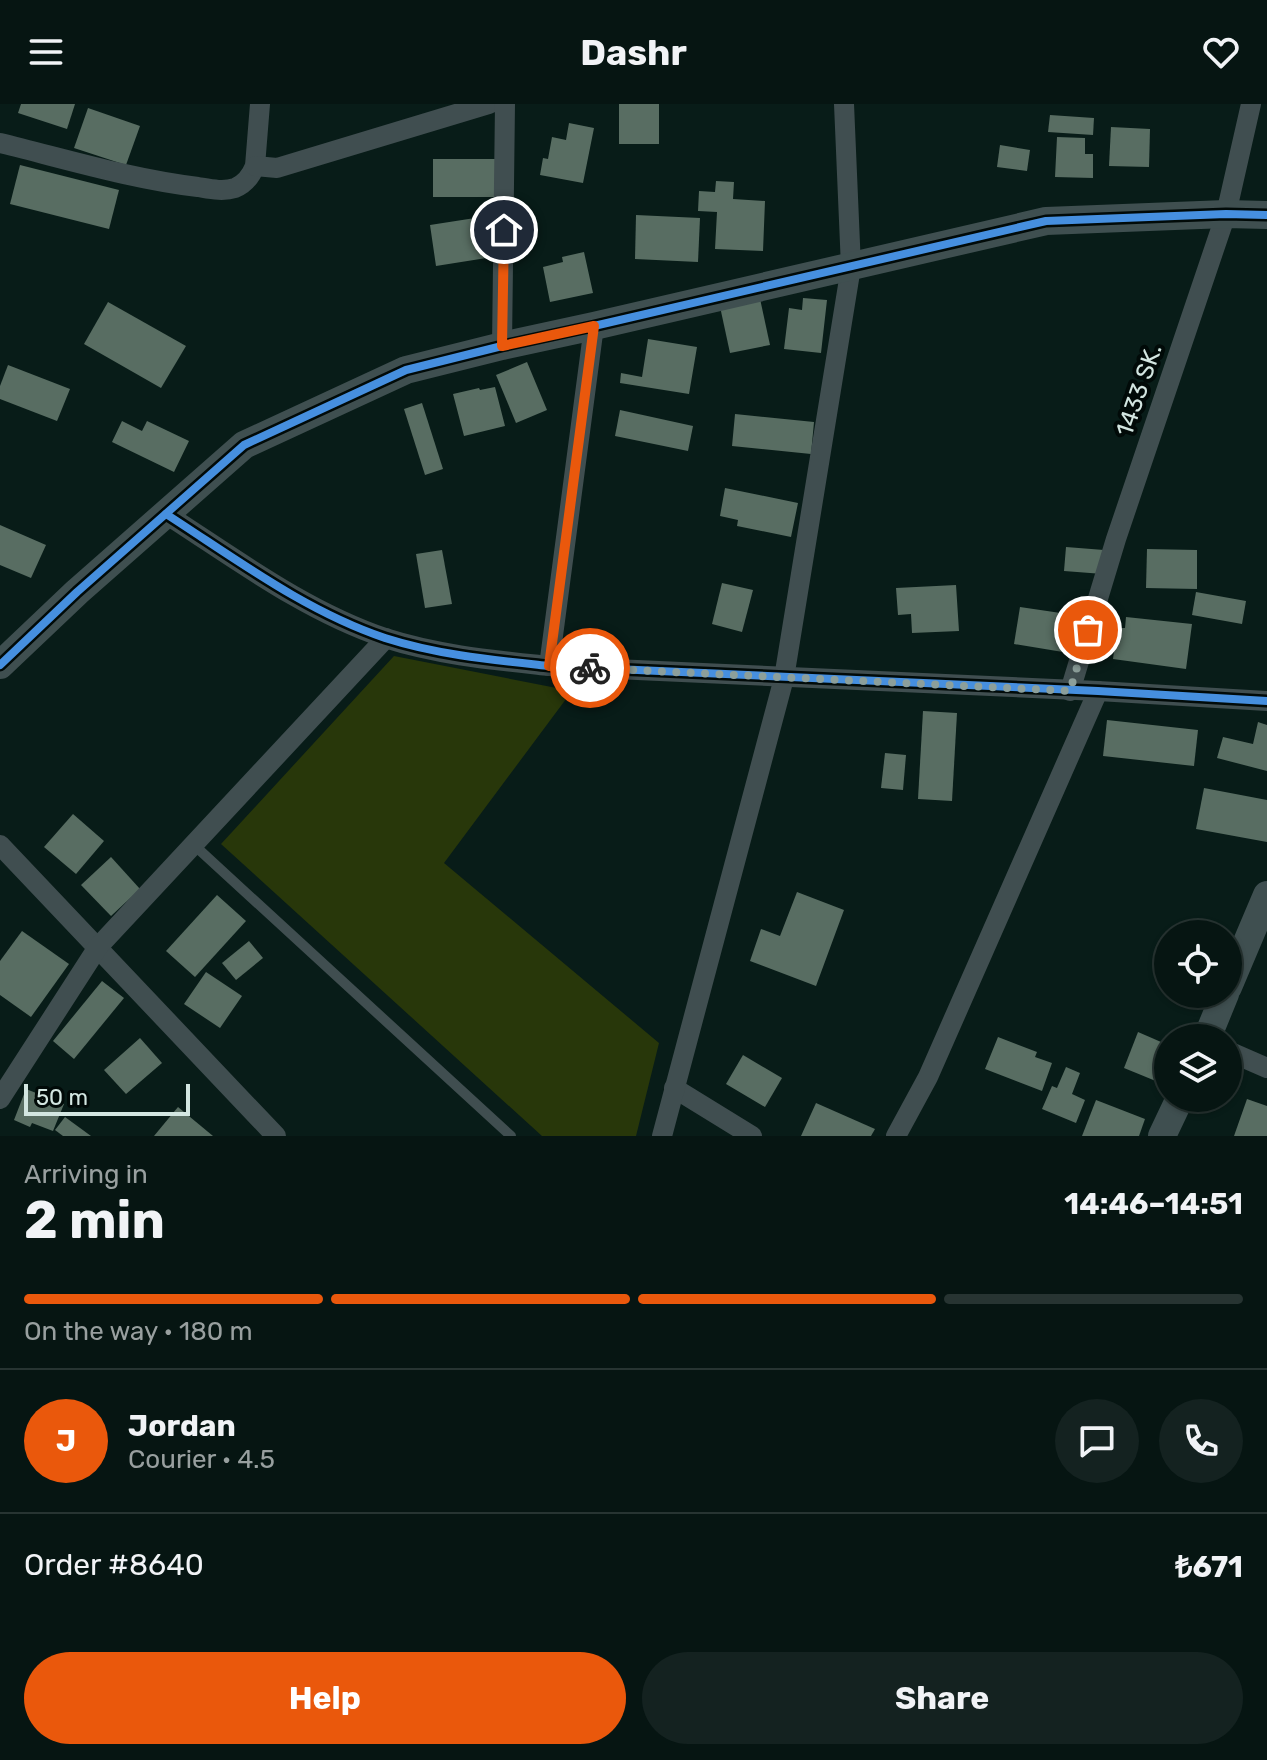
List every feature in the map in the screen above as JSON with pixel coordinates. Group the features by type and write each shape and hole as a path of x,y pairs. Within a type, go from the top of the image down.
{"street":[{"path":"0,143 157,183 224,190 244,183 255,166 260,104"},
{"path":"255,166 277,168 489,104"},
{"path":"502,346 505,104"},
{"path":"662,1136 784,678 851,267 844,104"},
{"name":"1433 SK.","path":"1070,691 1116,539 1226,214 1251,104"},
{"path":"0,665 77,592 244,445 406,370 1046,221 1267,215"},
{"path":"549,666 594,326"},
{"path":"166,514 321,611 386,638 466,657 549,666 1267,701"},
{"path":"0,1099 98,947 386,638"},
{"path":"896,1136 928,1077 1098,691"},
{"path":"0,845 98,947 263,1131"},
{"path":"1242,954 1267,895"},
{"path":"1242,1057 1267,1068"},
{"path":"674,1088 752,1136"},
{"path":"1162,1136 1173,1112"}],"lane":[{"path":"194,845 511,1136"}],"green space":[{"path":"394,656 572,691 444,863 659,1043 636,1136 542,1136 221,844"}],"building":[{"path":"21,104 75,104 67,129 18,113"},
{"path":"619,104 659,104 659,144 619,144"},
{"path":"88,108 140,126 126,165 74,148"},
{"path":"1050,115 1094,118 1093,135 1048,132"},
{"path":"569,123 594,128 583,183 540,175 543,158 548,159 552,137 566,140"},
{"path":"1111,127 1150,129 1149,167 1109,166"},
{"path":"1057,137 1085,138 1085,154 1093,154 1093,178 1055,177"},
{"path":"1000,145 1030,150 1027,171 997,167"},
{"path":"433,159 496,159 496,197 433,197"},
{"path":"20,165 119,190 109,229 10,204"},
{"path":"716,181 734,182 733,199 765,201 763,251 715,249 717,212 698,211 699,191 715,192"},
{"path":"636,215 700,218 698,262 635,259"},
{"path":"475,218 476,226 494,223 499,256 436,266 430,225"},
{"path":"584,252 593,293 550,302 543,267 563,262 562,257"},
{"path":"759,294 770,345 730,353 719,302"},
{"path":"803,298 827,300 821,353 784,349 789,308 802,310"},
{"path":"108,302 186,346 161,388 84,344"},
{"path":"648,339 697,347 689,394 620,383 621,373 642,377"},
{"path":"527,362 547,410 516,423 496,375"},
{"path":"8,365 70,389 57,421 0,399 0,386"},
{"path":"495,387 505,426 464,436 453,394"},
{"path":"422,403 443,469 425,475 404,409"},
{"path":"620,410 693,426 688,451 615,436"},
{"path":"735,414 814,422 811,454 732,446"},
{"path":"122,421 142,431 147,421 189,441 174,472 112,442"},
{"path":"725,488 798,503 791,537 737,526 738,520 720,516"},
{"path":"0,525 46,545 31,578 0,565"},
{"path":"1066,547 1104,550 1103,574 1064,571"},
{"path":"1147,549 1197,550 1197,589 1146,588"},
{"path":"442,550 452,604 425,608 416,554"},
{"path":"722,583 753,590 742,632 712,624"},
{"path":"956,585 959,631 912,633 911,614 898,615 896,588"},
{"path":"1196,592 1246,601 1242,624 1192,615"},
{"path":"1020,607 1081,616 1075,654 1014,644"},
{"path":"1126,617 1192,624 1186,669 1113,659 1117,628 1125,628"},
{"path":"923,711 957,713 952,801 918,799"},
{"path":"1107,720 1198,730 1194,766 1103,756"},
{"path":"1258,722 1267,725 1267,771 1217,758 1223,737 1253,744"},
{"path":"885,753 906,755 903,790 881,788"},
{"path":"1204,788 1267,800 1267,842 1196,829"},
{"path":"73,814 104,841 76,874 44,847"},
{"path":"111,857 140,889 111,916 81,885"},
{"path":"797,892 844,910 816,986 750,961 761,929 780,936"},
{"path":"217,895 246,921 195,977 166,951"},
{"path":"22,931 69,964 31,1017 0,995 0,961"},
{"path":"249,941 263,958 236,980 222,963"},
{"path":"206,972 242,996 220,1028 184,1004"},
{"path":"102,981 124,998 74,1059 53,1041"},
{"path":"1138,1032 1154,1039 1154,1080 1124,1068"},
{"path":"998,1037 1037,1052 1035,1057 1052,1063 1042,1091 985,1069"},
{"path":"140,1038 162,1063 126,1094 104,1070"},
{"path":"743,1055 782,1078 765,1107 726,1084"},
{"path":"1066,1067 1080,1073 1072,1094 1085,1100 1076,1123 1042,1109 1052,1086 1057,1088"},
{"path":"26,1089 64,1104 53,1131 14,1120"},
{"path":"1247,1099 1267,1106 1267,1136 1234,1136"},
{"path":"1096,1100 1145,1119 1139,1136 1082,1136"},
{"path":"816,1103 875,1129 871,1136 801,1136"},
{"path":"178,1107 213,1136 154,1136"},
{"path":"65,1117 91,1136 63,1136 55,1130"}],"cycle path":[{"path":"0,665 77,592 244,445 406,370 1046,221 1267,215"},
{"path":"166,514 272,583 327,614 385,638 445,653 549,666 1267,701"}],"way so far":[{"path":"590,668 1070,691 1088,630"}],"route":[{"path":"504,230 502,346 594,326 549,666 590,668"}]}
